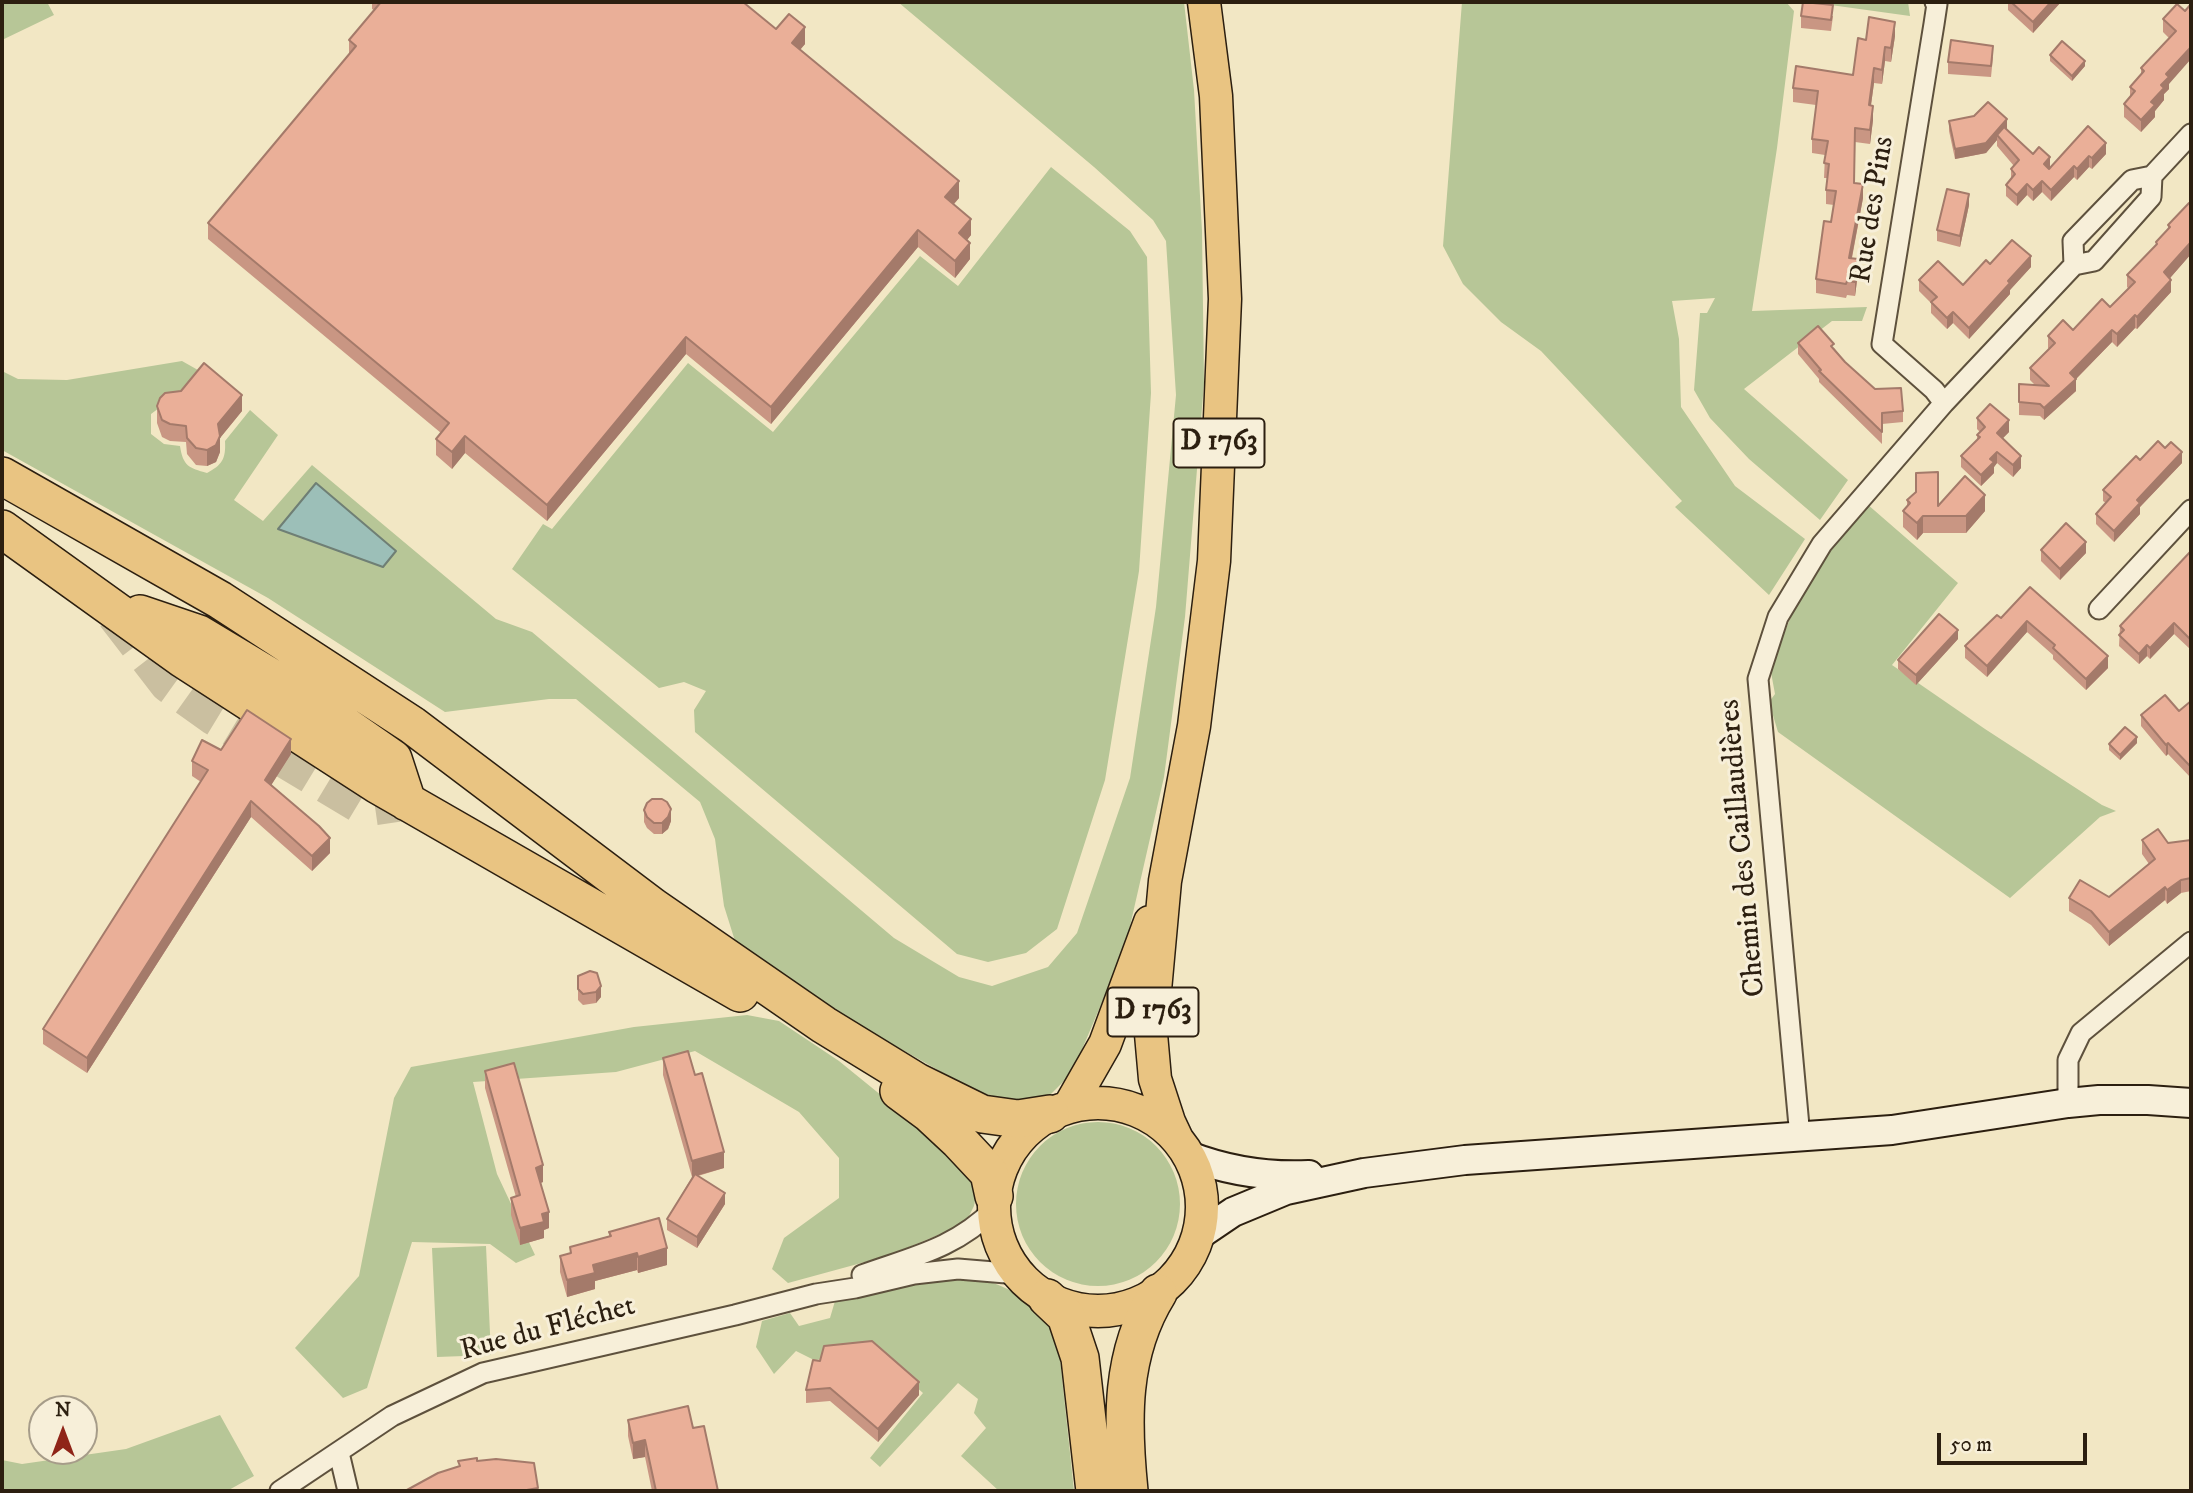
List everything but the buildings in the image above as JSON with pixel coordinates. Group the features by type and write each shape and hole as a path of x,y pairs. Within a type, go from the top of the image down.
{"highway":[{"path":"2,476 136,552 227,588 333,649 433,719 440,748 717,953 824,1025 917,1082 982,1114 1018,1119 1059,1111"},
{"path":"2,529 106,603 176,671 371,798 407,803 860,1061 930,1114 959,1140 989,1173 994,1203"},
{"path":"106,603 199,634 304,697 393,759 407,803"},
{"path":"1129,1491 1124,1416 1126,1385 1136,1338 1147,1310 1158,1293"},
{"path":"1047,1298 1066,1316 1080,1359 1095,1491"}],"main road":[{"name":"D 1763","path":"1183,1147 1169,1122 1155,1079 1151,1034 1165,881 1194,726 1214,561 1225,299 1216,96 1205,2"},
{"name":"D 1763","path":"1059,1111 1105,1044 1165,881"},
{"path":"1098,1102 1128,1107 1155,1119 1183,1147 1200,1181 1203,1208 1199,1235 1176,1277 1158,1293 1132,1305 1103,1311 1074,1308 1047,1298 1018,1274 1008,1260 998,1235 994,1203 1000,1171 1012,1148 1028,1129 1059,1111 1098,1102"}],"street":[{"name":"Rue des Pins","path":"1941,3 1882,344 1934,390 1944,403"},
{"path":"2152,177 2151,197 2094,261 2074,265 2073,241 2132,180 2152,177 2191,134"},
{"name":"Chemin des Caillaudières","path":"1800,1137 1758,679 1778,617 1822,544 1944,403 2074,265"},
{"path":"2099,609 2191,510"},
{"path":"2068,1103 2068,1060 2081,1033 2191,942"},
{"path":"1199,1235 1233,1212 1286,1190 1364,1173 1465,1160 1892,1130 2068,1103 2148,1100 2191,1103"},
{"path":"1183,1147 1233,1170 1284,1176 1364,1173"},
{"name":"Rue du Fléchet","path":"816,1294 952,1243 976,1227 994,1203"},
{"name":"Rue du Fléchet","path":"279,1491 392,1416 482,1373 816,1294 914,1274 958,1269 1018,1274"},
{"path":"340,1452 348,1491"}],"green space":[{"path":"2,2 47,2 54,15 2,40"},
{"path":"898,2 1184,2 1194,90 1202,231 1204,383 1185,617 1164,777 1125,948 1072,1073 1046,1099 1008,1101 973,1090 750,963 735,941 724,906 715,839 700,802 576,699 549,699 445,712 268,598 2,450 2,371 18,379 67,380 182,361 205,374 151,414 151,434 164,444 180,446 188,465 207,473 222,461 225,441 250,410 278,435 234,500 263,521 312,465 496,619 532,632 894,938 959,977 992,986 1048,967 1077,933 1130,778 1156,607 1176,395 1166,241 1153,220 1094,167"},
{"path":"1462,2 1786,2 1794,11 1777,148 1752,311 1867,307 1862,321 1832,321 1744,389 1848,480 1820,520 1749,459 1710,418 1694,390 1700,313 1707,313 1715,298 1672,301 1679,339 1681,407 1735,486 1805,539 1769,595 1675,507 1682,501 1541,351 1501,322 1463,284 1443,246"},
{"path":"1809,2 1908,2 1910,16"},
{"path":"1051,167 1130,231 1147,257 1151,393 1139,571 1105,780 1057,929 1026,953 988,962 957,954 695,732 694,710 706,691 684,682 659,688 512,569 543,524 552,529 688,363 773,432 920,256 958,286"},
{"path":"1867,504 1958,583 1892,665 1985,729 2102,805 2116,811 2100,817 2010,898 1778,732 1769,702 1775,694 1770,667 1798,600 1823,554"},
{"path":"747,1015 779,1021 839,1061 962,1161 977,1191 974,1206 965,1224 887,1256 788,1283 772,1269 784,1238 839,1198 839,1158 799,1112 695,1051 616,1072 473,1082 497,1174 535,1255 516,1263 490,1244 412,1242 367,1388 343,1398 295,1348 359,1276 394,1098 411,1067 634,1027"},
{"path":"1098,1122 1129,1128 1156,1146 1174,1173 1180,1204 1174,1235 1156,1262 1129,1280 1098,1286 1067,1280 1040,1262 1022,1235 1016,1204 1022,1173 1040,1146 1067,1128"},
{"path":"486,1246 491,1355 437,1357 432,1248"},
{"path":"961,1277 978,1279 1008,1289 1034,1308 1053,1334 1059,1349 1074,1491 999,1491 961,1456 986,1428 974,1413 978,1399 958,1383 880,1467 870,1458 923,1393 874,1350 853,1356 814,1360 796,1351 774,1374 756,1347 762,1321 790,1313 799,1326 830,1318 835,1301 921,1280"},
{"path":"220,1415 254,1476 227,1491 2,1491 2,1460 28,1465 98,1465 98,1453 126,1449"}],"water":[{"path":"316,483 396,551 383,567 278,529"}],"tunnel":[{"path":"115,615 168,684 214,717 365,808 407,802"}]}
